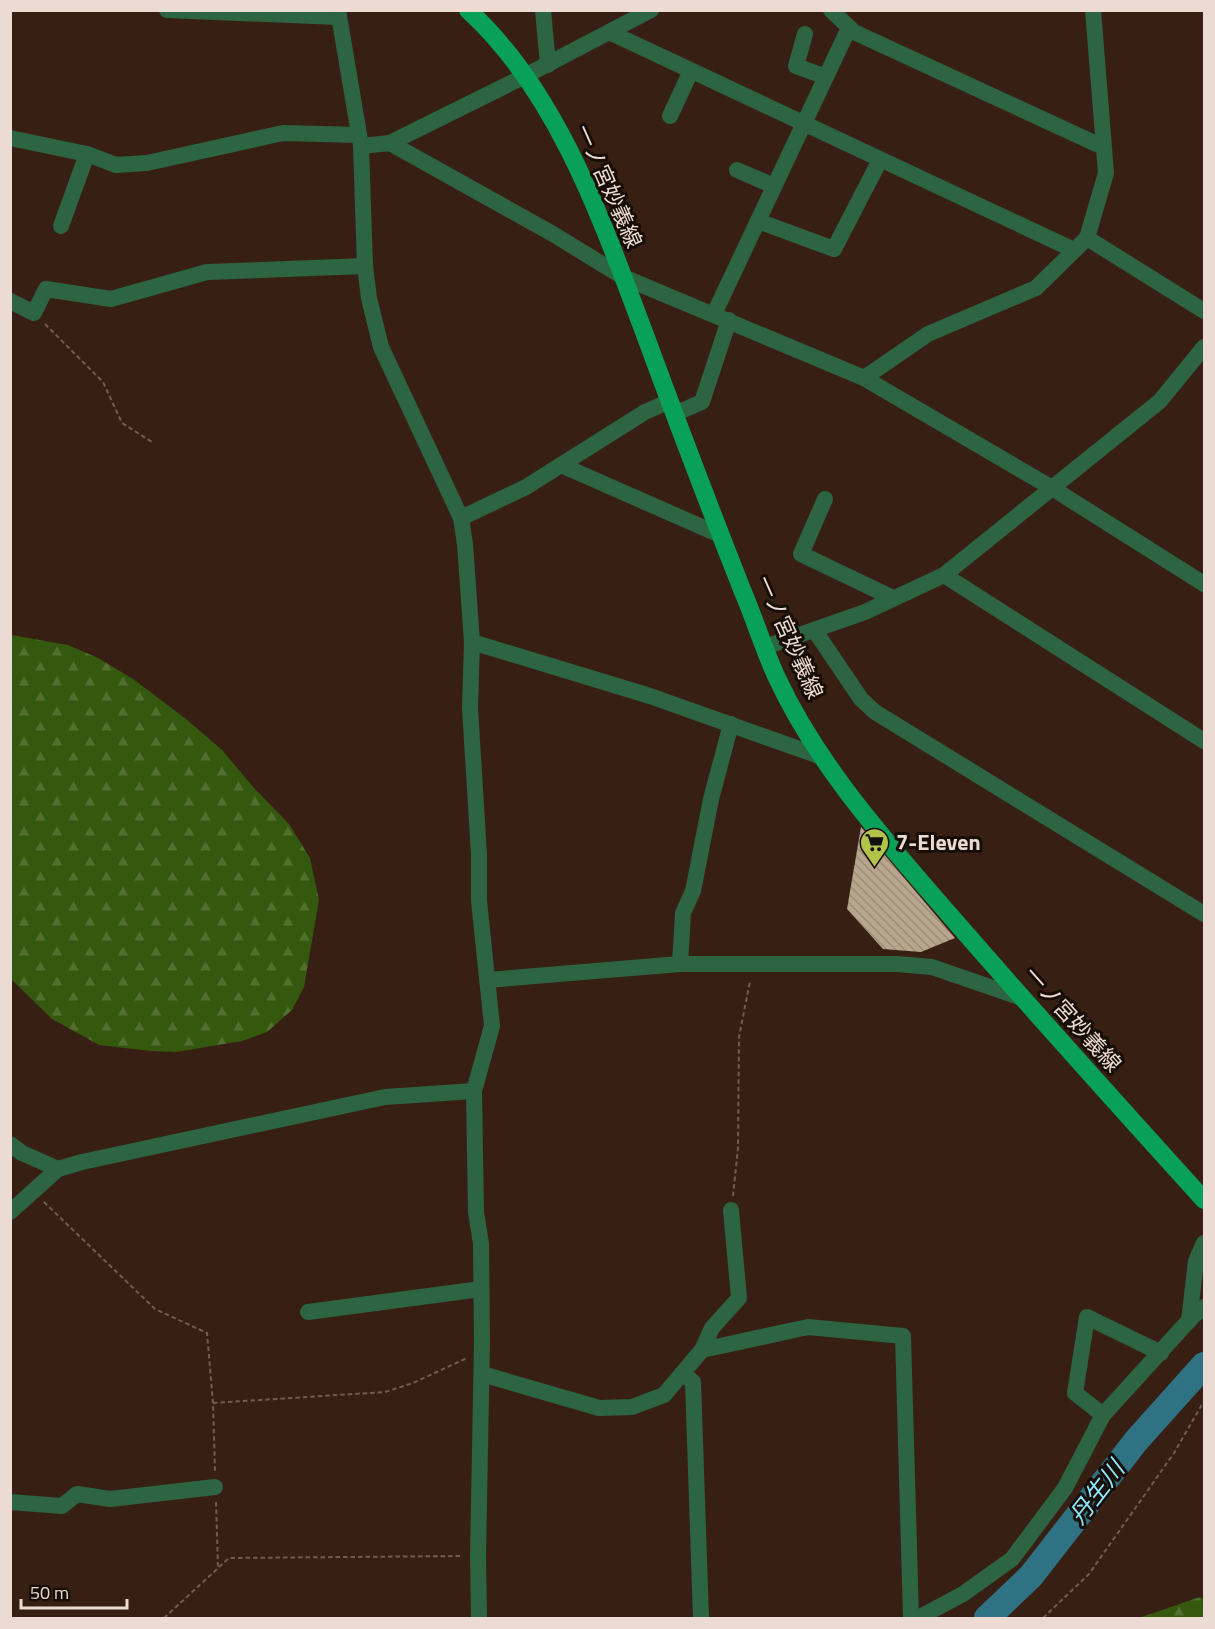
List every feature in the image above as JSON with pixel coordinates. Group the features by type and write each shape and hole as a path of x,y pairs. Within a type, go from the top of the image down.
{"main road":[{"name":"一ノ宮妙義線","path":"468,10 500,44 525,76 550,114 580,173 623,277 777,678 822,757 841,785 914,874 1204,1200"}],"street":[{"path":"167,10 338,14 360,141 365,266 369,298 381,347 461,518 472,642 470,708 479,855 479,901 492,1026 474,1091 476,1212 481,1244 482,1289 479,1618"},
{"path":"543,10 548,65"},
{"path":"390,143 548,65 651,10"},
{"path":"831,10 854,32 1103,147"},
{"path":"864,378 928,334 1036,288 1087,238 1106,173 1093,10"},
{"path":"461,518 526,487 645,412 702,402 722,317 758,221 849,28"},
{"path":"609,32 1074,250"},
{"path":"805,34 796,66 826,77"},
{"path":"670,116 691,71"},
{"path":"10,138 87,154 116,165 147,164 283,133 390,143 554,234 623,277 864,378 1052,488 1204,584"},
{"path":"61,226 87,154"},
{"path":"758,221 834,249 880,160"},
{"path":"737,170 774,186"},
{"path":"1087,238 1204,311"},
{"path":"10,301 34,313 46,289 111,299 207,272 365,266"},
{"path":"765,647 865,612 944,575 1160,401 1204,346"},
{"path":"561,465 720,534"},
{"path":"825,499 801,554 893,598"},
{"path":"944,575 1204,741"},
{"path":"815,631 861,699 875,712 1204,914"},
{"path":"472,642 650,696 822,757"},
{"path":"680,964 683,913 693,891 711,799 731,724"},
{"path":"488,980 680,964 897,963 932,967 1022,998"},
{"path":"10,1212 58,1169 82,1162 385,1097 474,1091"},
{"path":"10,1144 22,1153 58,1169"},
{"path":"482,1374 599,1408 632,1407 664,1395 702,1350 712,1328 739,1298 731,1210"},
{"path":"1189,1321 1196,1261 1204,1244"},
{"path":"308,1312 482,1289"},
{"path":"918,1618 963,1594 1012,1558 1065,1488 1103,1415 1204,1307"},
{"path":"1103,1415 1075,1393 1087,1317 1161,1353"},
{"path":"702,1350 808,1327 903,1336 911,1618"},
{"path":"683,1373 693,1382 701,1618"},
{"path":"10,1502 62,1506 76,1494 110,1499 215,1486"}],"path":[{"path":"34,313 103,382 122,423 152,442"},
{"path":"731,1210 738,1148 739,1037 753,964"},
{"path":"33,1192 155,1309 207,1333 213,1403 218,1568"},
{"path":"213,1403 385,1392 413,1383 482,1351"},
{"path":"1043,1618 1089,1574 1174,1453 1204,1401"},
{"path":"164,1618 229,1558 478,1556"}],"green space":[{"path":"11,635 68,645 98,658 133,679 222,750 289,824 310,858 319,900 304,987 292,1010 267,1032 242,1041 176,1052 99,1045 52,1019 11,979"},
{"path":"1200,1597 1204,1600 1204,1618 1139,1618"}],"building":[{"name":"7-Eleven","path":"861,827 955,938 921,952 883,949 847,909"}],"waterway":[{"name":"丹生川","path":"987,1618 1031,1576 1136,1441 1204,1365"}],"place":[{"name":"7-Eleven","path":"875,868"}]}
